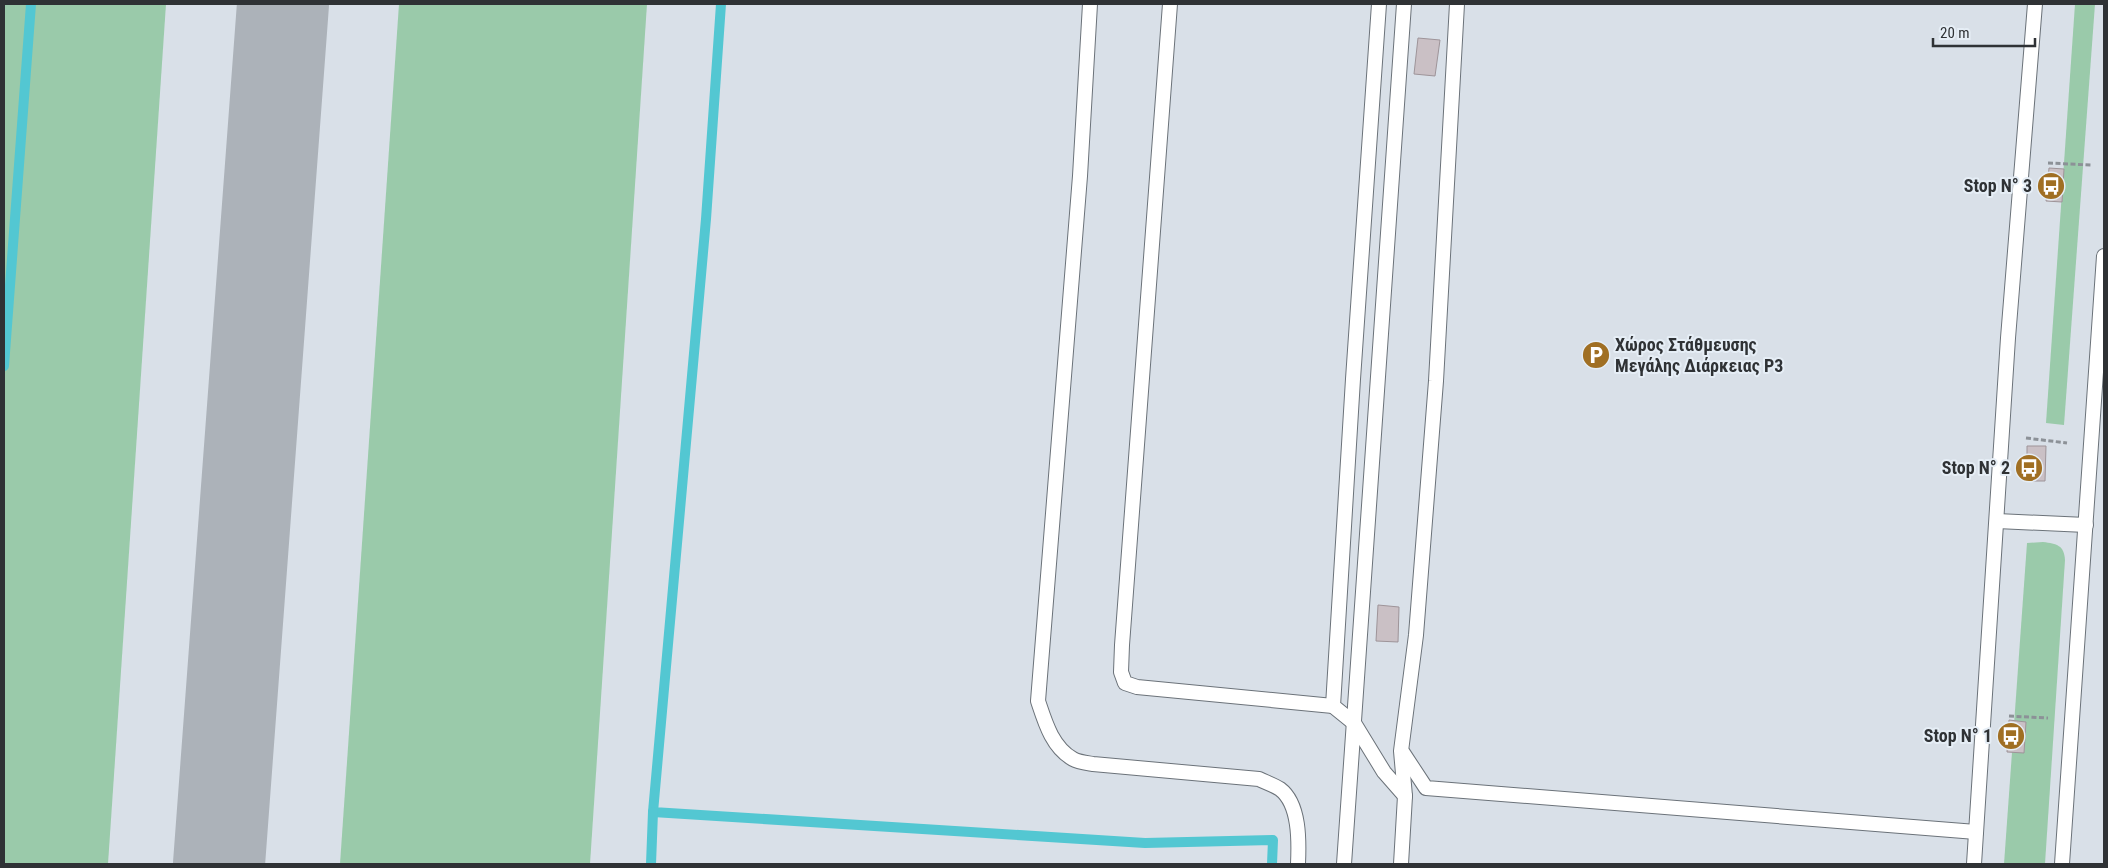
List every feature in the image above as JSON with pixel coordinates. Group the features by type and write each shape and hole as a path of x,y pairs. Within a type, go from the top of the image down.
{"lane":[{"path":"1090,4 1080,176 1038,701 1047,729 1057,745 1073,759 1093,764 1259,779 1281,790 1294,809 1299,841 1298,864"},
{"path":"1170,4 1121,672 1125,683 1137,687 1333,706 1354,723 1384,772 1405,796"},
{"path":"1333,706 1352,379 1379,4"},
{"path":"1344,864 1404,4"},
{"path":"1401,864 1405,796 1401,750 1416,626 1436,381 1457,4"},
{"path":"1974,864 2009,329 2035,4"},
{"path":"2062,864 2104,256"},
{"path":"1997,521 2086,525"},
{"path":"1401,750 1426,788 1976,832"}],"path":[{"path":"2044,162 2091,165"},
{"path":"2006,716 2054,718"}],"green space":[{"path":"4,4 166,4 108,864 4,864"},
{"path":"399,4 647,4 590,864 340,864"},
{"path":"2075,4 2095,4 2064,425 2046,423"},
{"path":"2043,542 2059,546 2063,551 2065,560 2045,864 2004,864 2027,543"}],"building":[{"path":"1418,38 1440,40 1435,76 1414,74"},
{"path":"2049,168 2064,169 2062,202 2046,201"},
{"path":"2027,446 2046,446 2045,481 2027,481"},
{"path":"1378,605 1399,607 1398,642 1376,641"},
{"path":"2009,720 2026,722 2024,753 2007,752"}],"waterway":[{"path":"4,366 31,4"},
{"path":"721,4 706,219 653,812 1145,843 1273,840 1272,864"},
{"path":"651,864 653,812"}],"taxiway":[{"path":"219,864 283,4"}],"place":[{"name":"Stop N° 3","path":"2051,186"},
{"name":"Χώρος Στάθμευσης Μεγάλης Διάρκειας P3","path":"1596,355"},
{"name":"Stop N° 2","path":"2029,468"},
{"name":"Stop N° 1","path":"2011,736"}]}
